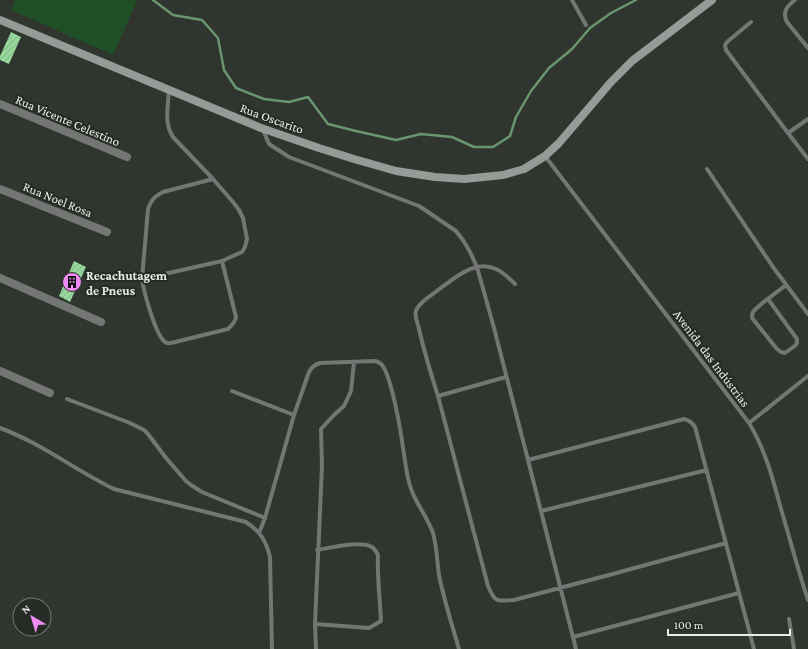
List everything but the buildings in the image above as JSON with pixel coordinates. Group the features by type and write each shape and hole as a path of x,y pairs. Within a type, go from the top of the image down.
{"main road":[{"name":"Rua Oscarito","path":"0,20 261,128 354,159 396,171 435,177 464,179 502,175 524,169 545,156 559,143 611,82 632,61 712,0"}],"street":[{"name":"Rua Vicente Celestino","path":"0,104 127,157"},
{"name":"Rua Noel Rosa","path":"0,188 106,232"},
{"path":"0,278 102,322"},
{"path":"0,371 50,393"}],"lane":[{"path":"572,0 586,25"},
{"path":"795,0 786,8 785,18 808,48"},
{"path":"751,22 727,42 725,45 726,50 808,159"},
{"path":"142,279 222,261 242,252 247,240 243,218 239,210 213,179 173,138 168,126 167,107 169,90"},
{"path":"788,133 808,119"},
{"path":"261,128 269,144 288,157 419,206 456,231 463,240 477,267 494,328 576,649"},
{"name":"Avenida das Indústrias","path":"545,156 756,434 764,452 776,490 808,600"},
{"path":"707,170 773,267 808,314"},
{"path":"213,179 163,192 150,202 148,209 142,279 154,321 160,336 164,341 171,343 228,329 235,322 236,317 222,261"},
{"path":"515,284 495,268 483,266 477,267 463,272 426,300 416,311 416,318 424,349 438,396 488,586 494,598 497,600 514,600 726,543"},
{"path":"768,299 797,339 796,345 785,353 777,349 752,318 752,314 754,310 768,299 786,285"},
{"path":"316,649 315,624 322,466 321,429 344,406 351,391 354,362"},
{"path":"259,533 265,518 294,415 309,372 313,366 320,363 378,362 382,365 387,374 400,428 410,487 434,535 440,577 459,649"},
{"path":"749,423 808,376"},
{"path":"438,396 506,377"},
{"path":"232,391 294,415"},
{"path":"67,399 130,423 144,430 166,458 191,485 202,492 265,518"},
{"path":"528,460 684,419 691,421 695,427 707,470 754,649"},
{"path":"0,428 25,439 95,480 114,489 246,522 253,527 268,547 270,557 272,649"},
{"path":"541,511 707,470"},
{"path":"315,624 369,628 381,621 378,555 372,547 365,545 345,544 318,550"},
{"path":"801,580 808,587"},
{"path":"573,638 740,593"},
{"path":"789,619 794,649"}],"green space":[{"path":"15,0 137,1 113,55 11,10"}],"waterway":[{"path":"153,0 173,15 202,20 218,38 224,70 236,88 264,99 289,102 308,97 328,124 356,131 396,140 421,134 452,137 474,147 493,147 510,136 516,117 531,91 549,68 572,49 590,28 611,13 636,0"}],"place":[{"name":"Recachutagem de Pneus","path":"72,282"}]}
